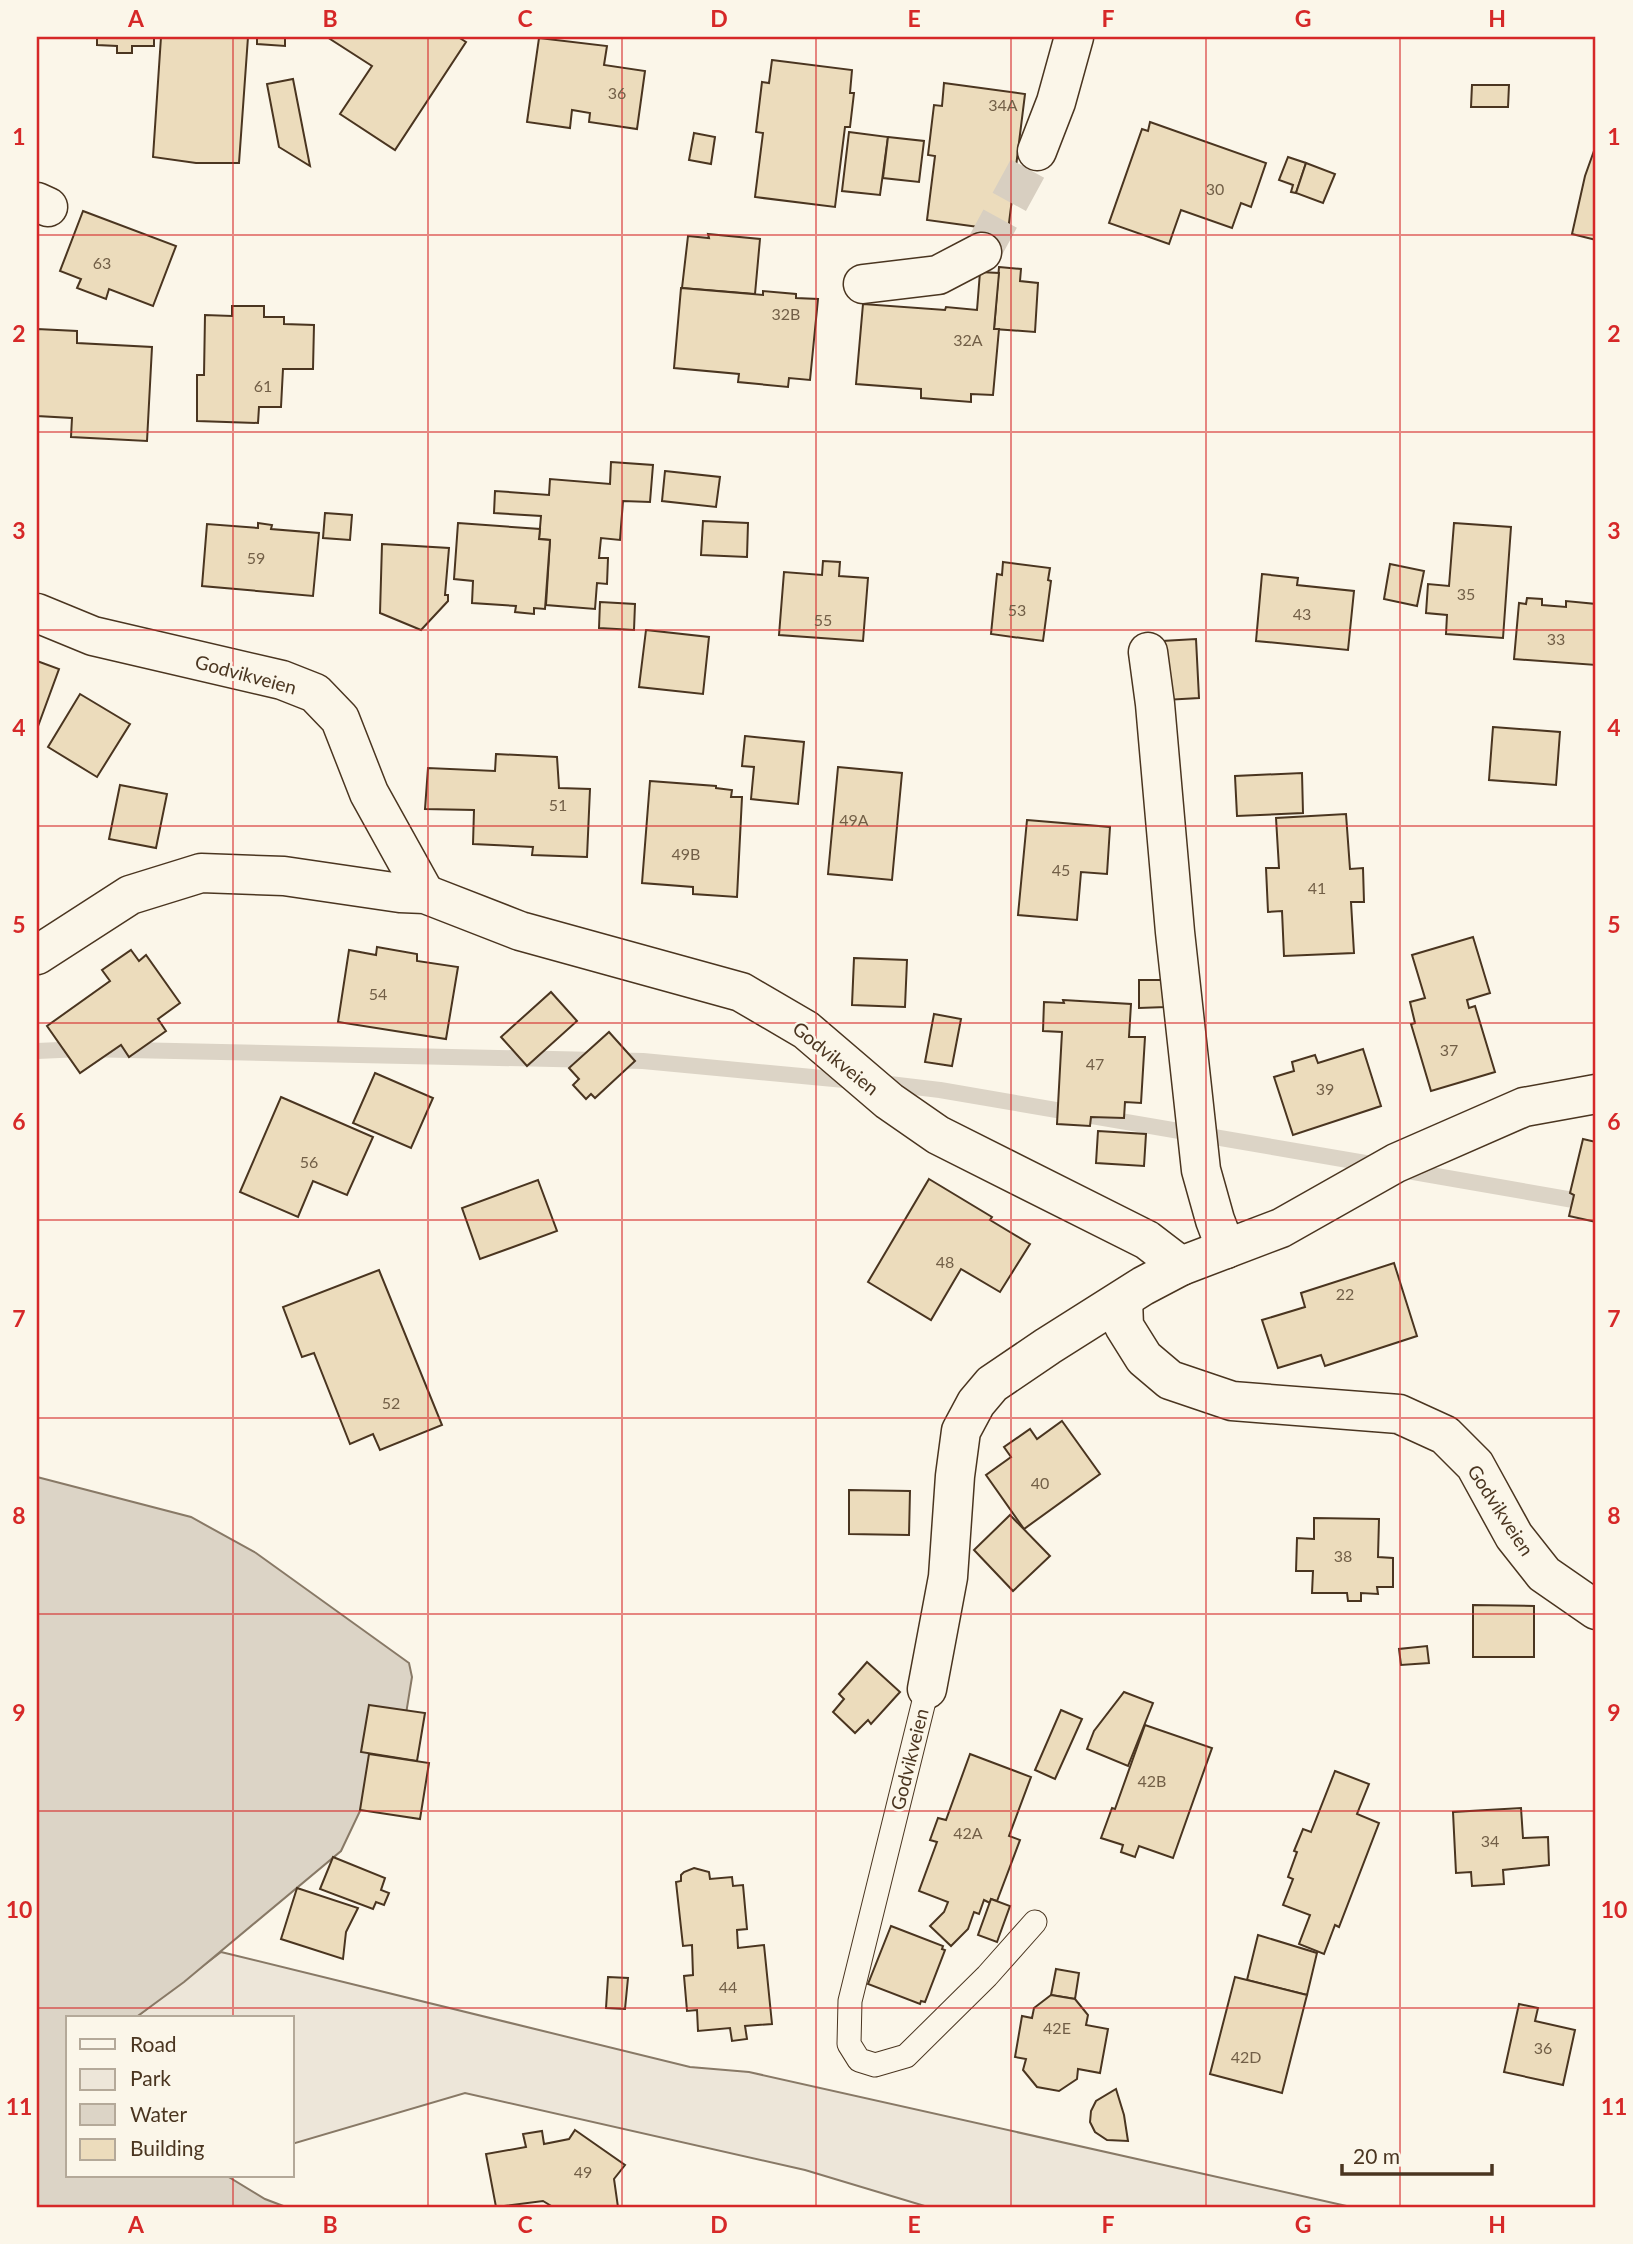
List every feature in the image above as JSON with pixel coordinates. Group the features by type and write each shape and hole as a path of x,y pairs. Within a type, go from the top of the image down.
{"street":[{"path":"1037,151 1056,102 1074,37"},
{"path":"863,284 938,275 982,252"},
{"name":"Godvikveien","path":"37,613 93,636 282,680 315,694 340,719 369,793 425,894"},
{"path":"1148,652 1201,1170 1226,1248"},
{"name":"Godvikveien","path":"37,955 130,895 201,873 284,876 400,893 425,894 520,931 741,992 806,1030 889,1101 938,1135 1147,1240 1181,1266"},
{"name":"Godvikveien","path":"927,1689 948,1577 961,1432 976,1404 992,1384 1143,1286 1181,1266 1280,1228 1396,1163 1524,1107 1596,1094"},
{"name":"Godvikveien","path":"1123,1300 1124,1326 1144,1358 1170,1380 1232,1401 1399,1414 1445,1435 1475,1465 1514,1536 1544,1574 1596,1610"}],"lane":[{"name":"Godvikveien","path":"927,1689 850,2001 849,2044 859,2060 875,2066 906,2056 987,1976 1035,1922"}],"green space":[{"path":"221,1952 690,2067 749,2072 1351,2207 928,2207 805,2170 465,2093 294,2143 294,2016 138,2016"}],"water":[{"path":"37,1477 191,1517 256,1553 409,1663 412,1677 406,1714 341,1851 184,1982 138,2016 66,2016 66,2178 230,2178 265,2199 286,2207 37,2207"}],"building":[{"path":"97,37 154,37 154,46 132,46 132,53 117,53 117,46 97,45"},
{"path":"161,37 248,37 239,163 196,163 153,157"},
{"path":"257,37 285,37 285,46 257,44"},
{"path":"327,37 458,37 466,42 395,150 340,114 372,66"},
{"path":"539,38 607,46 604,65 645,71 637,129 589,122 590,113 572,110 570,128 527,122"},
{"path":"772,60 852,70 850,93 854,93 850,127 845,127 835,207 755,197 763,133 756,132 762,82 769,83"},
{"path":"293,79 310,166 279,147 267,84"},
{"path":"944,83 1025,94 1008,231 927,220 935,156 928,155 934,105 942,106"},
{"path":"1472,85 1509,85 1508,107 1471,107"},
{"path":"1150,122 1266,163 1251,207 1241,203 1232,228 1181,210 1169,244 1109,223 1142,129 1148,131"},
{"path":"849,132 888,137 880,195 842,191"},
{"path":"694,133 715,137 711,164 689,160"},
{"path":"888,137 924,141 919,182 883,178"},
{"path":"1595,148 1596,240 1572,234 1585,176"},
{"path":"1288,157 1306,163 1296,193 1291,192 1293,185 1279,180"},
{"path":"1306,163 1335,174 1323,203 1296,193"},
{"path":"83,211 176,246 153,306 109,289 106,299 77,288 81,279 60,271"},
{"path":"708,234 760,239 755,294 682,288 688,236 709,238"},
{"path":"999,267 1021,269 1020,281 1038,283 1035,332 994,329"},
{"path":"980,272 999,273 994,329 999,329 993,395 971,394 971,402 921,398 921,389 856,384 863,304 977,310"},
{"path":"681,288 763,295 763,291 796,294 796,298 818,299 810,380 789,378 788,387 738,382 739,374 674,368"},
{"path":"232,306 264,306 264,317 284,317 284,324 314,325 313,369 283,369 281,407 259,407 258,423 197,421 197,375 204,375 205,315 232,316"},
{"path":"37,329 77,331 77,343 152,347 147,441 71,437 72,418 37,416"},
{"path":"611,462 653,465 650,502 623,501 620,540 601,538 599,558 608,558 607,584 597,583 595,609 546,605 550,540 539,539 541,516 494,513 495,491 549,495 550,479 610,484"},
{"path":"665,471 720,477 716,507 662,501"},
{"path":"325,513 352,515 350,540 323,538"},
{"path":"703,521 748,523 747,557 701,555"},
{"path":"258,523 272,525 271,529 319,533 313,596 202,586 207,524 258,528"},
{"path":"458,523 540,529 539,539 550,540 545,609 534,608 534,614 515,612 516,606 472,603 473,581 454,579"},
{"path":"1454,523 1511,527 1503,638 1446,634 1447,615 1426,613 1428,584 1449,586"},
{"path":"382,544 449,548 445,595 448,595 448,601 421,630 380,613"},
{"path":"823,561 840,562 839,576 868,578 863,641 779,635 784,572 822,575"},
{"path":"1003,562 1050,568 1048,580 1051,581 1043,641 991,634 997,574 1002,575"},
{"path":"1390,564 1424,571 1417,606 1384,599"},
{"path":"1262,574 1298,578 1297,585 1354,591 1348,650 1256,641"},
{"path":"1527,598 1542,599 1542,605 1566,607 1566,601 1596,604 1596,665 1514,659 1519,603 1526,604"},
{"path":"600,602 635,604 634,630 599,628"},
{"path":"646,630 709,637 703,694 639,687"},
{"path":"1196,639 1199,698 1165,700 1162,641"},
{"path":"37,661 59,669 37,729"},
{"path":"80,694 130,724 97,777 48,747"},
{"path":"1493,727 1560,732 1556,785 1489,780"},
{"path":"745,736 804,742 798,804 751,799 754,767 742,766"},
{"path":"496,754 557,757 559,788 590,789 587,857 532,855 533,847 473,844 474,810 425,809 428,768 495,771"},
{"path":"838,767 902,773 892,880 828,874"},
{"path":"1302,773 1303,813 1237,816 1235,776"},
{"path":"650,781 716,786 732,790 731,797 742,797 737,897 693,894 693,887 642,883"},
{"path":"120,785 167,794 156,848 109,839"},
{"path":"1346,814 1350,869 1363,868 1364,902 1351,902 1354,953 1284,956 1282,911 1268,912 1266,868 1279,868 1276,818"},
{"path":"1027,820 1110,827 1107,874 1081,872 1077,920 1018,915"},
{"path":"1473,937 1490,993 1467,1000 1469,1008 1475,1006 1495,1072 1431,1091 1411,1024 1415,1023 1410,1002 1425,998 1412,955"},
{"path":"377,947 417,954 417,961 458,967 446,1039 338,1022 349,950 376,955"},
{"path":"131,950 139,961 146,955 180,1003 158,1019 166,1031 129,1057 121,1045 80,1073 47,1026 110,981 102,970"},
{"path":"854,958 907,960 905,1007 852,1005"},
{"path":"1139,980 1165,980 1166,1007 1139,1008"},
{"path":"551,992 577,1021 527,1066 501,1037"},
{"path":"1063,1000 1131,1004 1129,1037 1145,1037 1141,1103 1125,1102 1124,1118 1091,1117 1090,1126 1057,1124 1062,1032 1043,1031 1044,1002 1064,1003"},
{"path":"934,1014 961,1019 952,1066 925,1062"},
{"path":"609,1032 635,1061 595,1098 591,1094 586,1099 573,1085 579,1079 569,1068"},
{"path":"1363,1049 1381,1106 1293,1135 1274,1077 1294,1071 1292,1062 1315,1055 1318,1063"},
{"path":"375,1073 433,1098 411,1148 353,1123"},
{"path":"281,1097 373,1137 347,1195 313,1181 298,1217 240,1192"},
{"path":"1098,1131 1146,1134 1144,1166 1096,1163"},
{"path":"1583,1139 1596,1142 1596,1222 1569,1216 1574,1195 1570,1193"},
{"path":"929,1179 992,1217 990,1220 1030,1244 1000,1292 961,1269 931,1320 868,1282"},
{"path":"538,1180 557,1231 480,1259 462,1208"},
{"path":"1394,1263 1417,1336 1325,1366 1321,1355 1278,1368 1262,1320 1305,1307 1301,1293"},
{"path":"379,1270 442,1425 380,1450 373,1434 350,1444 314,1353 302,1357 283,1307"},
{"path":"1062,1421 1100,1474 1024,1529 986,1475 1011,1457 1004,1447 1030,1429 1037,1439"},
{"path":"849,1490 910,1491 909,1535 849,1534"},
{"path":"1010,1515 1050,1556 1013,1591 974,1550"},
{"path":"1314,1518 1379,1519 1378,1557 1393,1558 1393,1587 1377,1587 1378,1594 1361,1593 1361,1601 1348,1601 1347,1593 1312,1593 1313,1571 1296,1571 1297,1538 1314,1539"},
{"path":"1473,1605 1534,1606 1534,1657 1473,1657"},
{"path":"1427,1646 1429,1663 1401,1665 1399,1649"},
{"path":"867,1662 900,1692 871,1724 868,1720 855,1733 833,1712 844,1699 839,1694"},
{"path":"1124,1692 1153,1703 1128,1766 1087,1749 1094,1731"},
{"path":"369,1705 425,1713 417,1761 361,1752"},
{"path":"1061,1710 1082,1719 1055,1779 1035,1770"},
{"path":"1145,1725 1212,1748 1173,1858 1139,1846 1135,1857 1121,1852 1123,1845 1101,1838 1112,1808 1115,1809"},
{"path":"369,1754 429,1763 420,1819 360,1810"},
{"path":"970,1754 1031,1777 1009,1836 1020,1840 997,1901 991,1899 990,1903 984,1900 979,1914 974,1912 968,1929 951,1946 930,1926 944,1912 948,1902 919,1891 937,1842 930,1840 938,1818 946,1820"},
{"path":"1335,1771 1369,1784 1357,1814 1379,1823 1339,1927 1335,1925 1324,1954 1299,1944 1310,1915 1283,1905 1293,1879 1288,1877 1297,1852 1294,1851 1303,1829 1311,1832"},
{"path":"1521,1808 1523,1838 1548,1837 1549,1865 1503,1870 1504,1884 1472,1886 1471,1872 1456,1873 1453,1812"},
{"path":"333,1857 385,1878 381,1890 389,1893 384,1905 376,1902 373,1909 320,1889"},
{"path":"694,1868 709,1872 710,1879 732,1877 733,1886 743,1885 747,1929 737,1930 738,1948 764,1945 772,2024 745,2026 747,2039 732,2041 730,2028 698,2031 697,2010 687,2011 684,1976 693,1975 692,1945 683,1946 676,1882 681,1881 684,1872"},
{"path":"297,1888 358,1908 346,1932 343,1959 281,1939"},
{"path":"991,1899 1010,1906 997,1942 978,1935"},
{"path":"891,1926 943,1946 942,1949 945,1950 925,2002 921,2001 920,2004 868,1984"},
{"path":"1258,1935 1317,1953 1307,1995 1247,1980"},
{"path":"1056,1969 1079,1973 1075,1999 1051,1995"},
{"path":"608,1977 628,1978 625,2009 606,2008"},
{"path":"1235,1977 1307,1995 1282,2093 1210,2074"},
{"path":"1051,1995 1075,1999 1088,2015 1086,2025 1108,2029 1100,2073 1078,2069 1077,2079 1059,2091 1037,2087 1023,2070 1026,2059 1015,2057 1022,2016 1032,2018 1034,2008"},
{"path":"1519,2004 1538,2008 1535,2021 1575,2030 1563,2085 1504,2072"},
{"path":"1116,2089 1128,2141 1107,2140 1095,2132 1090,2122 1096,2101"},
{"path":"575,2130 625,2165 614,2179 618,2207 553,2207 543,2201 496,2207 486,2154 526,2147 523,2134 542,2131 544,2144 569,2139"}],"waterway":[{"path":"37,1051 82,1049 643,1061 855,1081"},
{"path":"881,1083 940,1090 1377,1165"},
{"path":"1402,1170 1596,1204"}],"tunnel":[{"path":"982,252 1037,151"}]}
